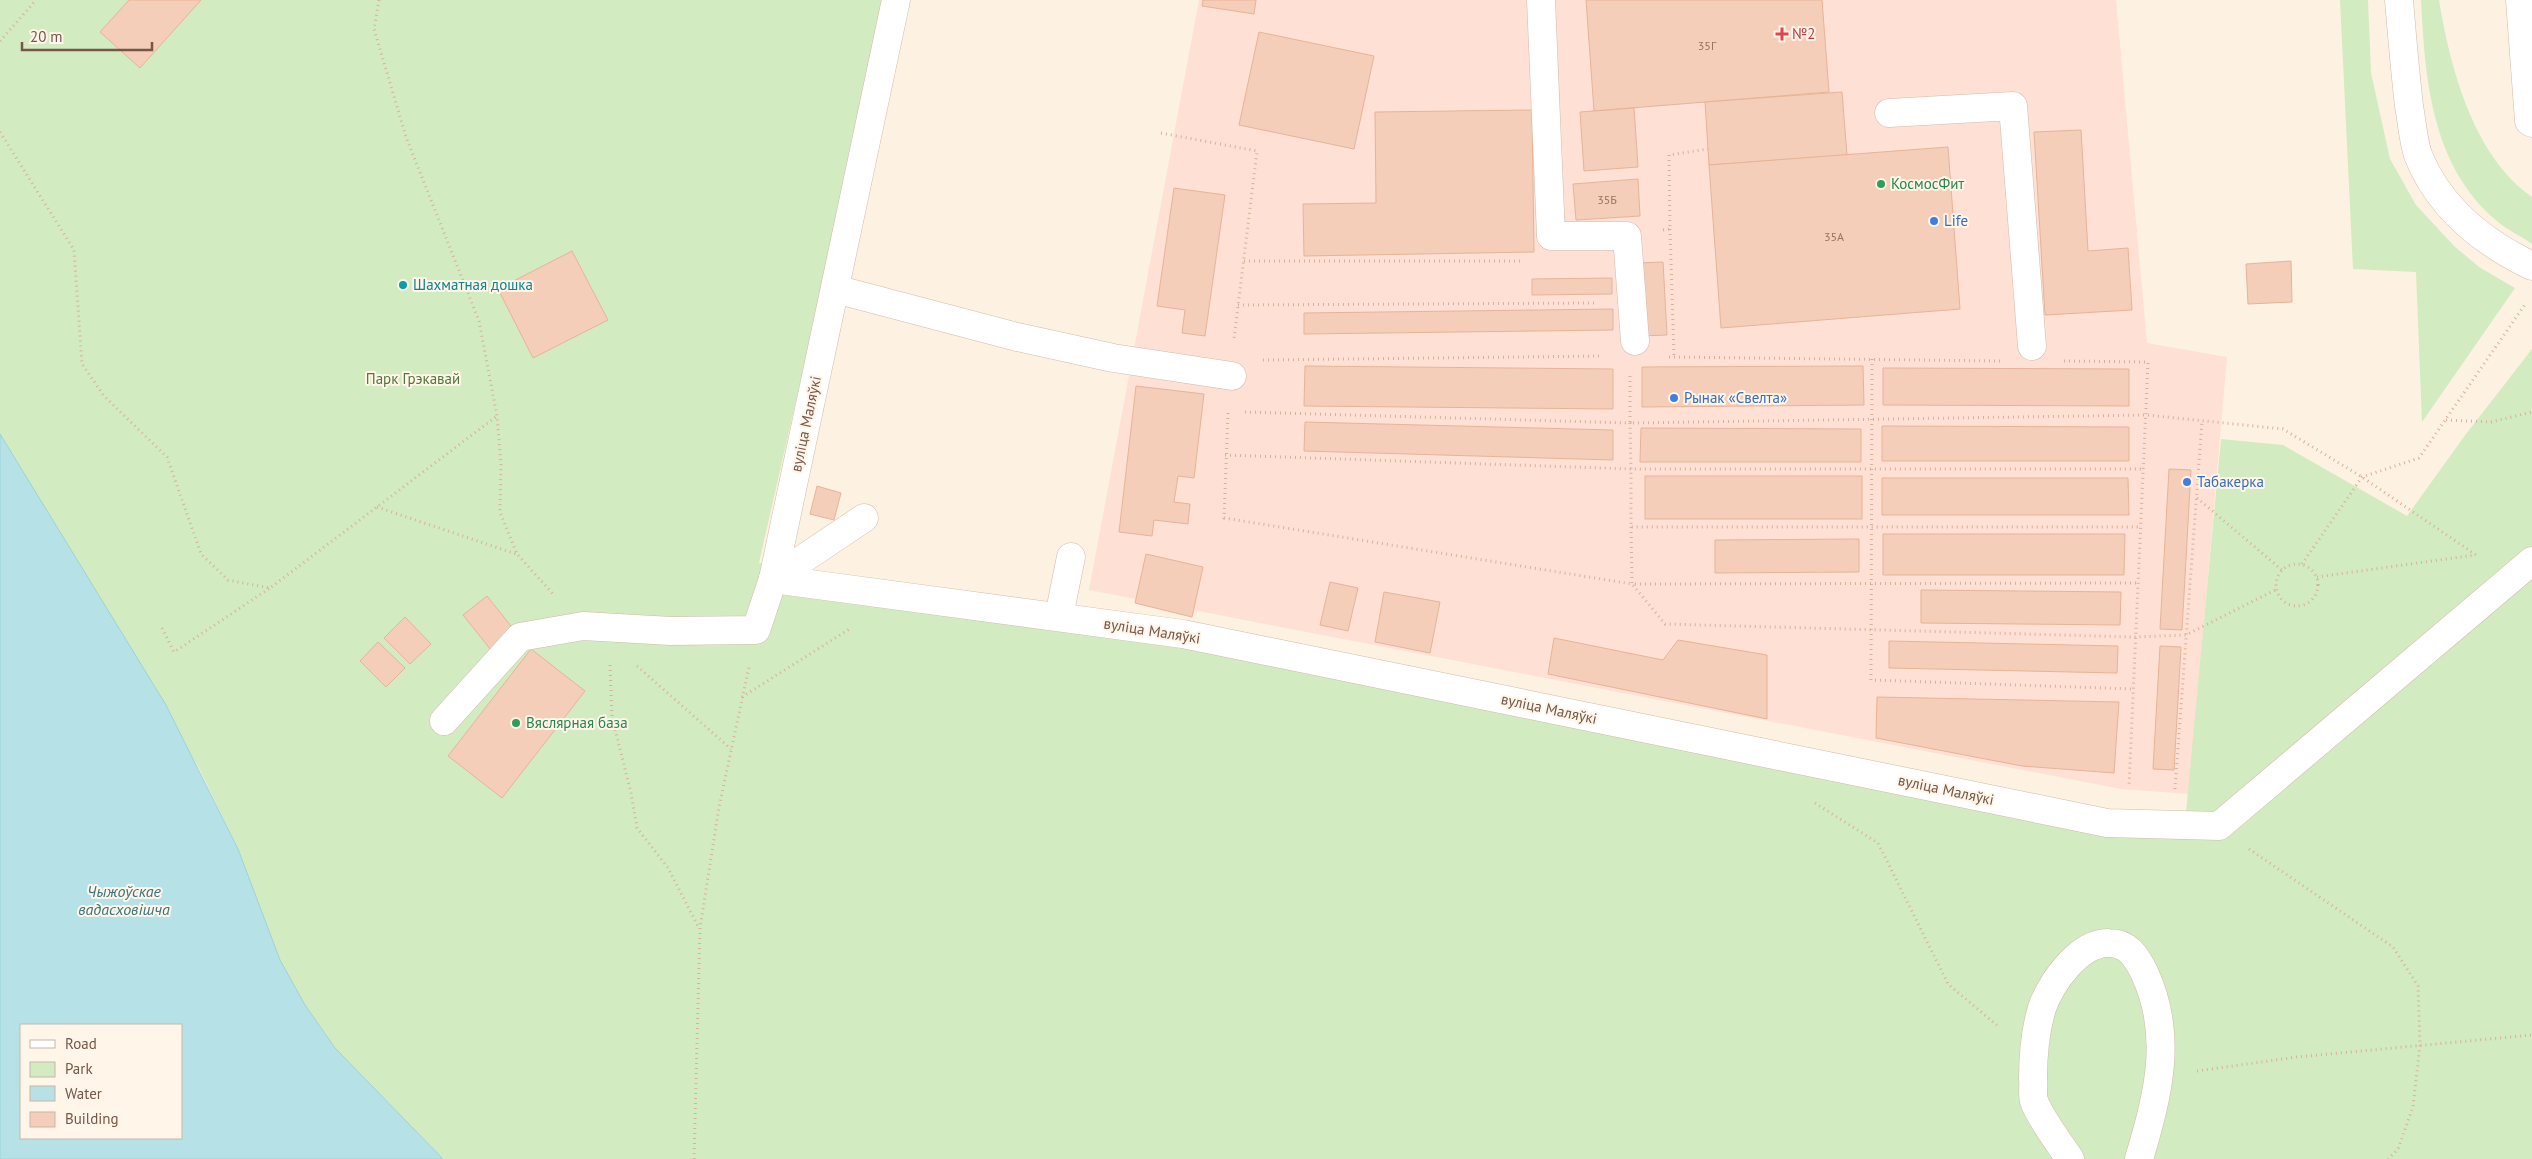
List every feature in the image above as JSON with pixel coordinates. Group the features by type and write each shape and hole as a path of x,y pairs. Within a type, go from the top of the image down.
{"street":[{"name":"вуліца Маляўкі","path":"896,0 773,578 1183,634 2107,823 2219,826"},
{"path":"1541,0 1551,236 1627,236 1635,341"},
{"path":"2399,0 2404,64 2418,154 2435,185 2457,218 2484,239 2532,266"},
{"path":"2520,0 2529,121 2532,123"},
{"path":"1889,113 2013,106 2021,353"},
{"path":"835,289 1016,337 1113,358 1232,376"},
{"path":"444,721 520,637 583,626 671,631 756,630 773,578 864,518"},
{"path":"1059,616 1071,557"},
{"path":"2219,826 2532,561"},
{"path":"2070,1159 2034,1101 2033,1054 2042,1007 2061,973 2072,960 2086,950 2099,944 2110,943 2123,946 2135,954 2155,995 2162,1037 2160,1076 2139,1159"}],"path":[{"path":"0,41 36,0"},
{"path":"379,0 374,29 406,137 479,321 497,416 501,464 500,512 517,554 583,626 609,642 612,717 631,793 637,828 668,868 700,928"},
{"path":"0,132 74,250 82,364 104,396 167,457 201,554 228,580 270,588"},
{"path":"1161,133 1257,151"},
{"path":"1669,182 1669,155 1708,149"},
{"path":"1670,229 1674,357"},
{"path":"1244,261 1530,261"},
{"path":"2302,564 2362,477 2419,458 2527,302"},
{"path":"1238,305 1633,303"},
{"path":"1666,356 1872,359 2021,353"},
{"path":"1259,360 1610,356"},
{"path":"1872,359 1873,630 1871,680 2133,688"},
{"path":"2060,361 2148,362 2147,415 2134,636 2129,794"},
{"path":"1630,375 1632,584 1666,624 2134,636 2186,635 2277,589"},
{"path":"1228,411 1630,423 2147,415 2284,429 2362,477 2510,579"},
{"path":"2446,420 2491,422 2532,412"},
{"path":"162,628 174,652 270,588 497,416"},
{"path":"2172,824 2202,421"},
{"path":"1225,456 1631,469 2144,470"},
{"path":"2196,498 2282,570"},
{"path":"377,507 517,554"},
{"path":"1631,527 2140,527"},
{"path":"1349,539 1632,584 2137,583"},
{"path":"2318,577 2475,555"},
{"path":"2302,564 2314,571 2318,577 2318,591 2315,597 2304,605 2290,605 2283,601 2276,583 2282,570 2288,566 2302,564"},
{"path":"742,697 852,628"},
{"path":"694,1159 700,928 719,807 756,630"},
{"path":"631,661 731,749"},
{"path":"1814,802 1878,843 1948,984 2033,1054"},
{"path":"2219,826 2393,947 2418,986 2420,1045 2413,1107 2398,1148 2388,1159"},
{"path":"2160,1076 2297,1057 2532,1035"}],"shaded area":[{"name":"Рынак «Свелта»","path":"1199,0 2116,0 2147,343 2227,357 2189,794 2121,789 1089,590"}],"green space":[{"name":"Парк Грэкавай","path":"0,0 887,0 759,563 2108,822 2185,823 2221,439 2283,445 2407,516 2466,434 2532,349 2532,1159 443,1159 335,1048 305,1005 280,960 238,849 200,770 0,434"},
{"path":"2340,0 2368,0 2371,73 2390,159 2416,205 2454,246 2479,267 2515,288 2422,422 2416,272 2353,269"},
{"path":"2421,0 2439,0 2458,81 2480,134 2494,158 2512,180 2532,197 2532,244 2497,221 2475,199 2458,174 2445,147 2429,90"}],"water":[{"name":"Чыжоўскае вадасховішча","path":"0,434 166,705 238,849 280,960 305,1005 335,1048 443,1159 0,1159"}],"building":[{"path":"129,0 201,0 140,68 100,32"},
{"path":"1203,0 1256,0 1254,14 1202,6"},
{"path":"1586,0 1822,0 1829,92 1594,111"},
{"path":"1259,32 1374,56 1354,149 1239,125"},
{"path":"1842,92 1847,155 1709,165 1705,102"},
{"path":"1634,108 1638,167 1584,171 1580,112"},
{"path":"1532,110 1534,252 1304,256 1303,204 1376,203 1375,112"},
{"path":"2081,130 2088,251 2128,248 2132,310 2045,315 2034,132"},
{"path":"1948,147 1960,309 1721,328 1709,165"},
{"path":"1638,179 1640,216 1576,220 1573,184"},
{"path":"1174,188 1225,195 1205,336 1182,333 1185,310 1157,306"},
{"path":"572,251 608,320 533,358 498,289"},
{"path":"2291,261 2292,302 2248,304 2246,264"},
{"path":"1663,262 1667,335 1641,336 1638,263"},
{"path":"1612,278 1612,294 1532,295 1532,279"},
{"path":"1613,309 1613,330 1304,334 1304,313"},
{"path":"1305,366 1613,369 1613,409 1304,406"},
{"path":"1863,366 1864,405 1642,407 1642,367"},
{"path":"1883,368 2129,369 2129,406 1883,405"},
{"path":"1136,386 1204,394 1194,478 1178,476 1174,502 1190,504 1188,524 1154,520 1152,536 1119,532"},
{"path":"1305,422 1613,430 1613,460 1304,451"},
{"path":"1882,426 2129,427 2129,461 1882,461"},
{"path":"1641,428 1861,429 1861,462 1640,462"},
{"path":"2169,469 2191,470 2182,630 2160,629"},
{"path":"1645,476 1862,476 1862,519 1645,519"},
{"path":"1882,478 2128,478 2129,515 1882,515"},
{"path":"817,486 841,493 834,520 810,514"},
{"path":"1883,534 2125,534 2124,575 1883,575"},
{"path":"1859,539 1859,572 1715,573 1715,540"},
{"path":"1146,554 1203,567 1192,617 1135,603"},
{"path":"1330,582 1358,588 1348,631 1320,625"},
{"path":"1921,590 2121,592 2120,625 1921,623"},
{"path":"1384,592 1440,602 1430,653 1375,642"},
{"path":"487,596 515,631 491,650 463,615"},
{"path":"405,617 431,644 410,664 384,638"},
{"path":"1554,638 1663,660 1678,640 1767,655 1767,719 1548,674"},
{"path":"1889,641 2118,646 2117,673 1889,668"},
{"path":"378,642 405,668 386,687 360,661"},
{"path":"2160,646 2181,647 2174,770 2153,769"},
{"name":"Вяслярная база","path":"531,649 585,691 502,798 448,756"},
{"path":"1877,697 2119,702 2114,773 2022,766 1876,738"}],"place":[{"name":"№2","path":"1782,34"},
{"name":"КосмосФит","path":"1881,184"},
{"name":"Life","path":"1934,221"},
{"name":"Шахматная дошка","path":"403,285"},
{"name":"Рынак «Свелта»","path":"1674,398"},
{"name":"Табакерка","path":"2187,482"},
{"name":"Вяслярная база","path":"516,723"}]}
